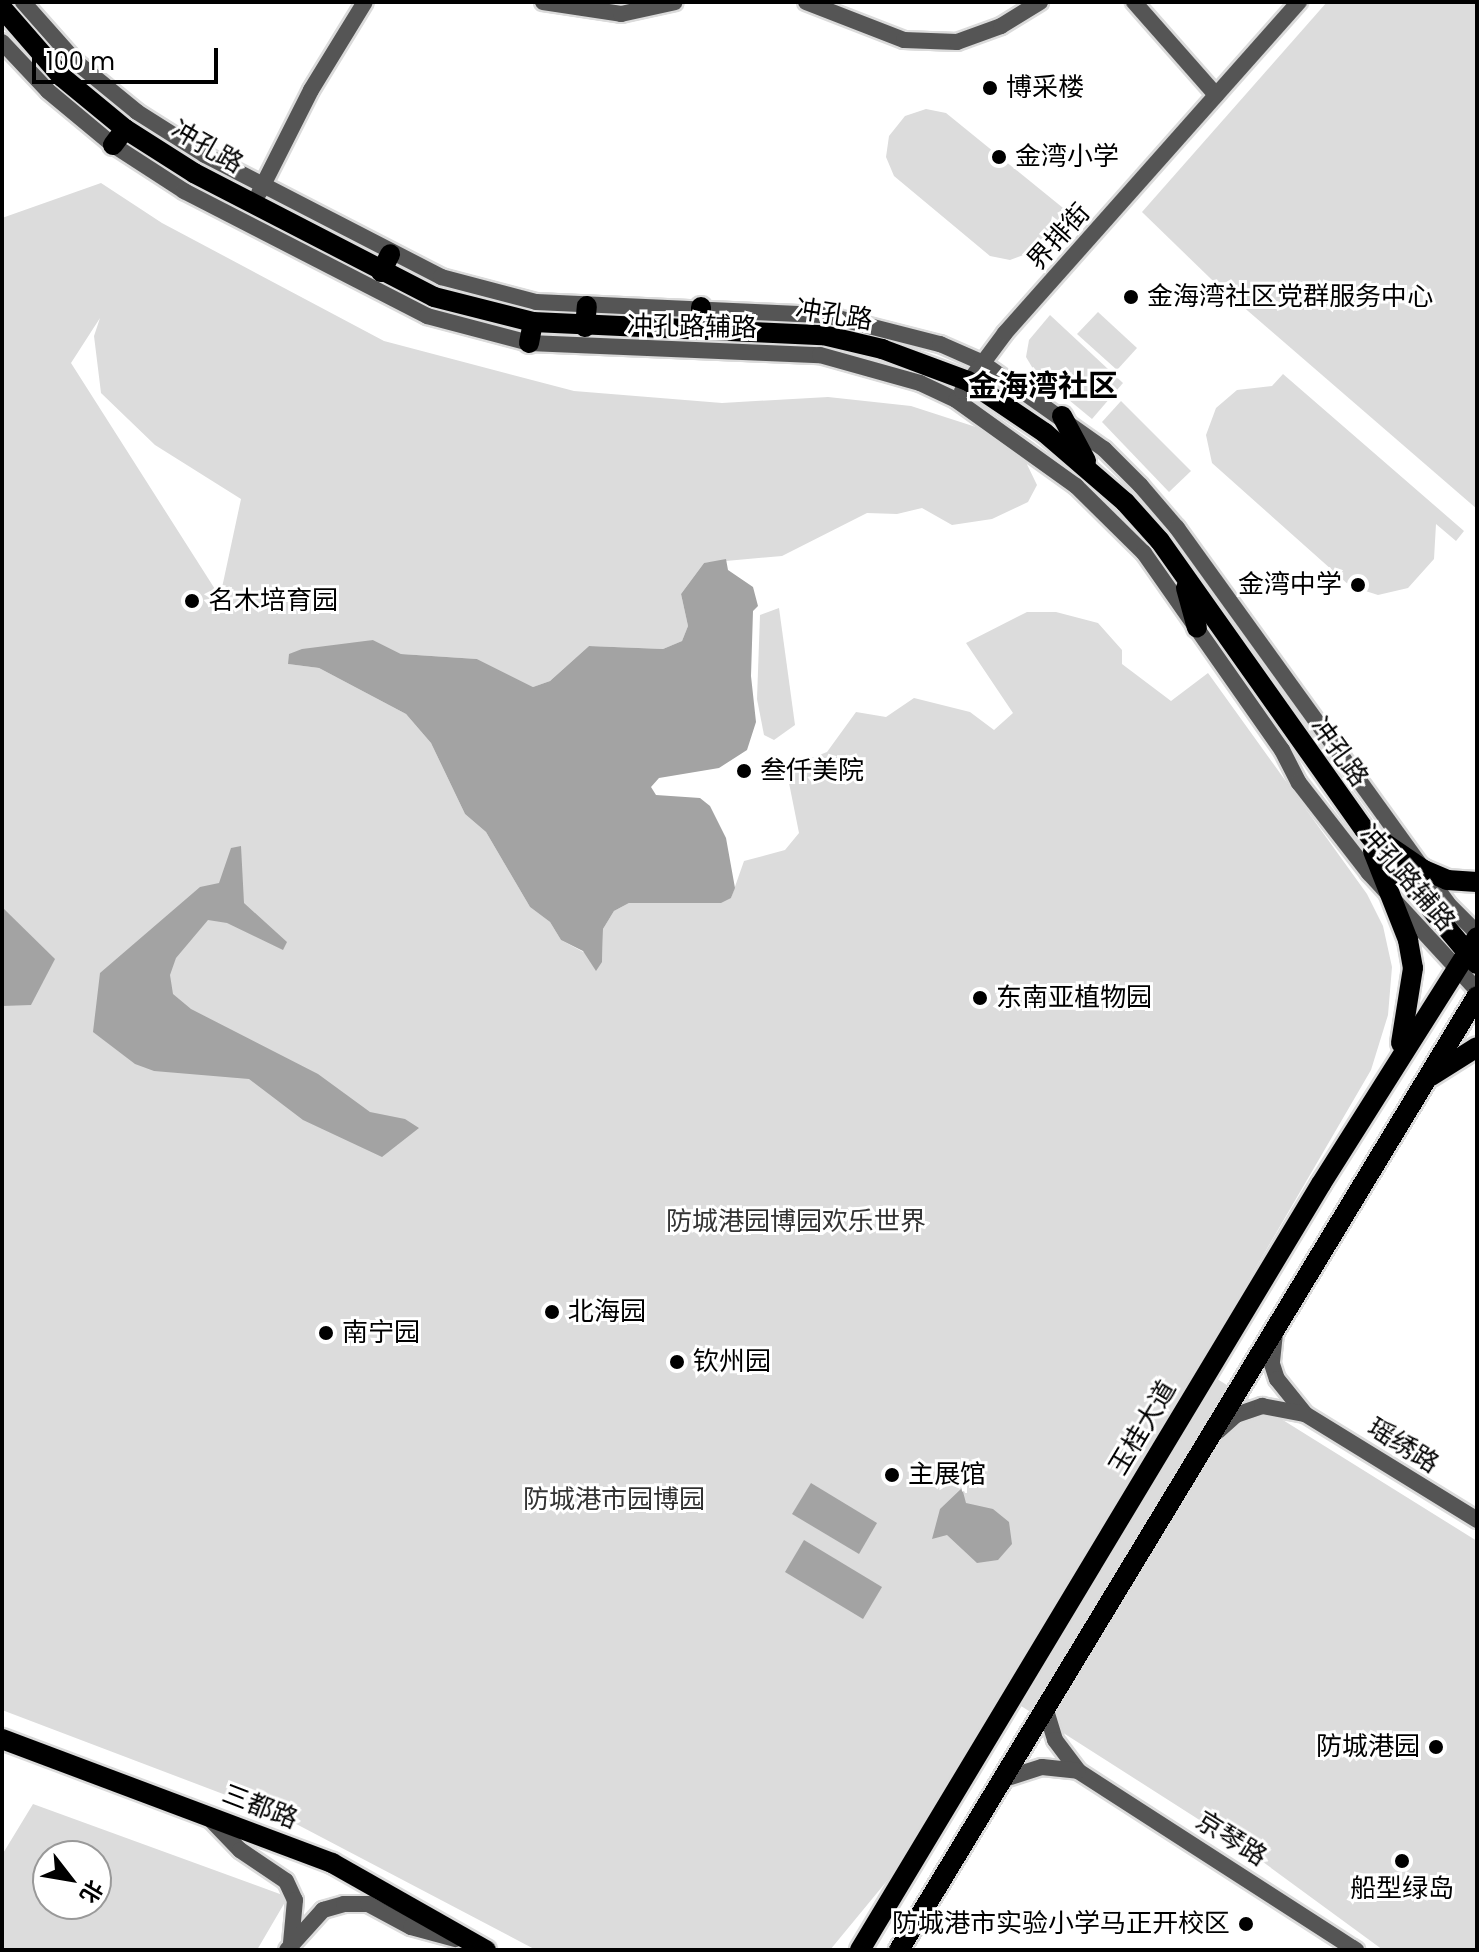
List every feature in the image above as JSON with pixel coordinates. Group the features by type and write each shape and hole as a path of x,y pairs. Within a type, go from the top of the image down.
{"main road":[{"name":"冲孔路","path":"2,8 119,137 253,203 386,263 434,297 531,332 586,317 701,317 823,335 882,349 968,381 1090,468 1125,502 1181,572 1364,829 1470,951"},
{"path":"1062,416 1090,468"},
{"path":"1181,572 1197,628"},
{"path":"1364,829 1424,870 1447,880 1477,882"},
{"path":"1364,829 1395,903 1413,968 1396,1064"},
{"name":"玉桂大道","path":"860,1950 1299,1220 1470,951"},
{"path":"899,1950 1421,1083 1477,996"},
{"path":"1421,1083 1477,1047"},
{"path":"1299,1220 1328,1237"},
{"path":"1175,1427 1204,1443"},
{"name":"三都路","path":"2,1739 332,1863 480,1947"},
{"path":"905,1875 934,1892"}],"street":[{"name":"冲孔路辅路","path":"23,2 76,62 253,203 427,316 531,332 820,355 920,383 956,400 1033,450 1112,518 1144,553 1282,750 1299,783 1395,903 1470,951"},
{"path":"253,203 311,90 365,2"},
{"path":"543,2 621,14 675,2"},
{"path":"806,2 904,40 957,42 1001,26 1040,2"},
{"path":"1134,2 1216,95"},
{"name":"界排街","path":"956,400 981,362 1299,2"},
{"path":"2,42 48,91 119,137"},
{"path":"386,263 586,317"},
{"name":"冲孔路辅路","path":"701,317 826,315 911,335 981,362 1062,416 1104,449 1177,528 1424,870 1470,951 1477,990"},
{"path":"1276,1324 1274,1372 1305,1414"},
{"path":"1204,1443 1236,1415 1262,1406 1305,1414"},
{"name":"瑶绣路","path":"1305,1414 1477,1520"},
{"path":"1045,1707 1055,1740 1078,1771"},
{"path":"1001,1780 1042,1767 1078,1771"},
{"name":"京琴路","path":"1078,1771 1356,1950"},
{"path":"205,1814 240,1850 286,1881 295,1900 289,1946"},
{"path":"289,1946 323,1910 344,1904 368,1904 411,1927 480,1947"}],"green space":[{"path":"1327,2 1477,2 1477,509 1211,279 1142,212"},
{"path":"926,109 946,113 1068,212 1060,222 1052,216 1049,233 1037,250 1010,260 990,256 894,176 886,157 889,136 905,116"},
{"name":"防城港市园博园","path":"101,183 162,223 384,341 574,391 722,403 828,397 911,406 982,429 1021,452 1037,485 1028,502 992,519 952,525 922,508 897,514 867,513 782,556 704,563 681,594 688,626 682,641 663,649 589,646 550,681 533,687 477,659 401,654 373,640 288,664 319,668 406,714 431,743 465,814 486,832 530,907 550,922 561,940 602,962 603,929 614,911 629,903 731,898 744,861 785,850 799,833 786,768 827,752 856,712 886,717 914,698 970,712 994,730 1013,713 966,643 1027,612 1056,612 1098,623 1122,650 1122,664 1171,701 1208,673 1367,894 1383,926 1392,967 1388,1015 1371,1070 1198,1367 1477,1541 1477,1950 1383,1950 1248,1851 1004,1695 905,1859 830,1950 536,1950 281,1816 2,1710 2,218","holes":["100,318 94,336 101,393 155,445 241,499 220,597 71,363"]},
{"path":"1098,312 1137,348 1117,370 1077,334"},
{"path":"1050,315 1123,383 1092,419 1035,372 1026,357 1029,340"},
{"path":"1283,374 1464,531 1456,541 1436,524 1434,559 1408,588 1378,595 1350,586 1212,463 1206,435 1216,408 1237,390 1272,386"},
{"path":"1121,401 1191,471 1169,492 1102,422"},
{"path":"779,608 795,725 774,740 764,735 757,699 760,615"},
{"path":"33,1804 288,1897 257,1950 2,1950 2,1855"}],"shaded area":[{"path":"726,559 728,570 753,587 758,606 753,611 751,676 756,722 747,750 719,768 659,778 651,787 656,795 700,798 710,806 726,838 735,888 731,898 721,903 629,903 614,911 603,929 602,962 596,971 583,951 561,940 550,922 530,907 486,832 465,814 431,743 406,714 319,668 288,664 289,654 302,649 373,640 401,654 477,659 533,687 550,681 589,646 663,649 682,641 688,626 681,594 704,563"},
{"path":"241,846 244,903 287,942 283,950 227,923 208,920 176,958 170,975 173,994 191,1009 318,1074 370,1112 405,1119 419,1128 382,1157 303,1120 249,1079 154,1071 135,1064 93,1032 100,973 200,887 219,883 231,848"},
{"path":"2,907 55,959 31,1005 2,1006"},
{"path":"811,1483 877,1523 859,1554 792,1514"},
{"path":"962,1488 966,1503 993,1509 1009,1522 1012,1544 998,1560 977,1563 947,1535 932,1539 940,1509"},
{"path":"804,1540 882,1587 863,1619 785,1572"}],"place":[{"name":"博采楼","path":"990,88"},
{"name":"金湾小学","path":"999,157"},
{"name":"金海湾社区党群服务中心","path":"1131,297"},
{"name":"金湾中学","path":"1358,585"},
{"name":"名木培育园","path":"192,601"},
{"name":"叁仟美院","path":"744,771"},
{"name":"东南亚植物园","path":"980,998"},
{"name":"北海园","path":"552,1312"},
{"name":"南宁园","path":"326,1333"},
{"name":"钦州园","path":"677,1362"},
{"name":"主展馆","path":"892,1475"},
{"name":"防城港园","path":"1436,1747"},
{"name":"船型绿岛","path":"1402,1861"},
{"name":"防城港市实验小学马正开校区","path":"1246,1924"}],"district":[{"name":"金海湾社区","path":"1043,386"}],"park label":[{"name":"防城港园博园欢乐世界","path":"796,1222"}]}
